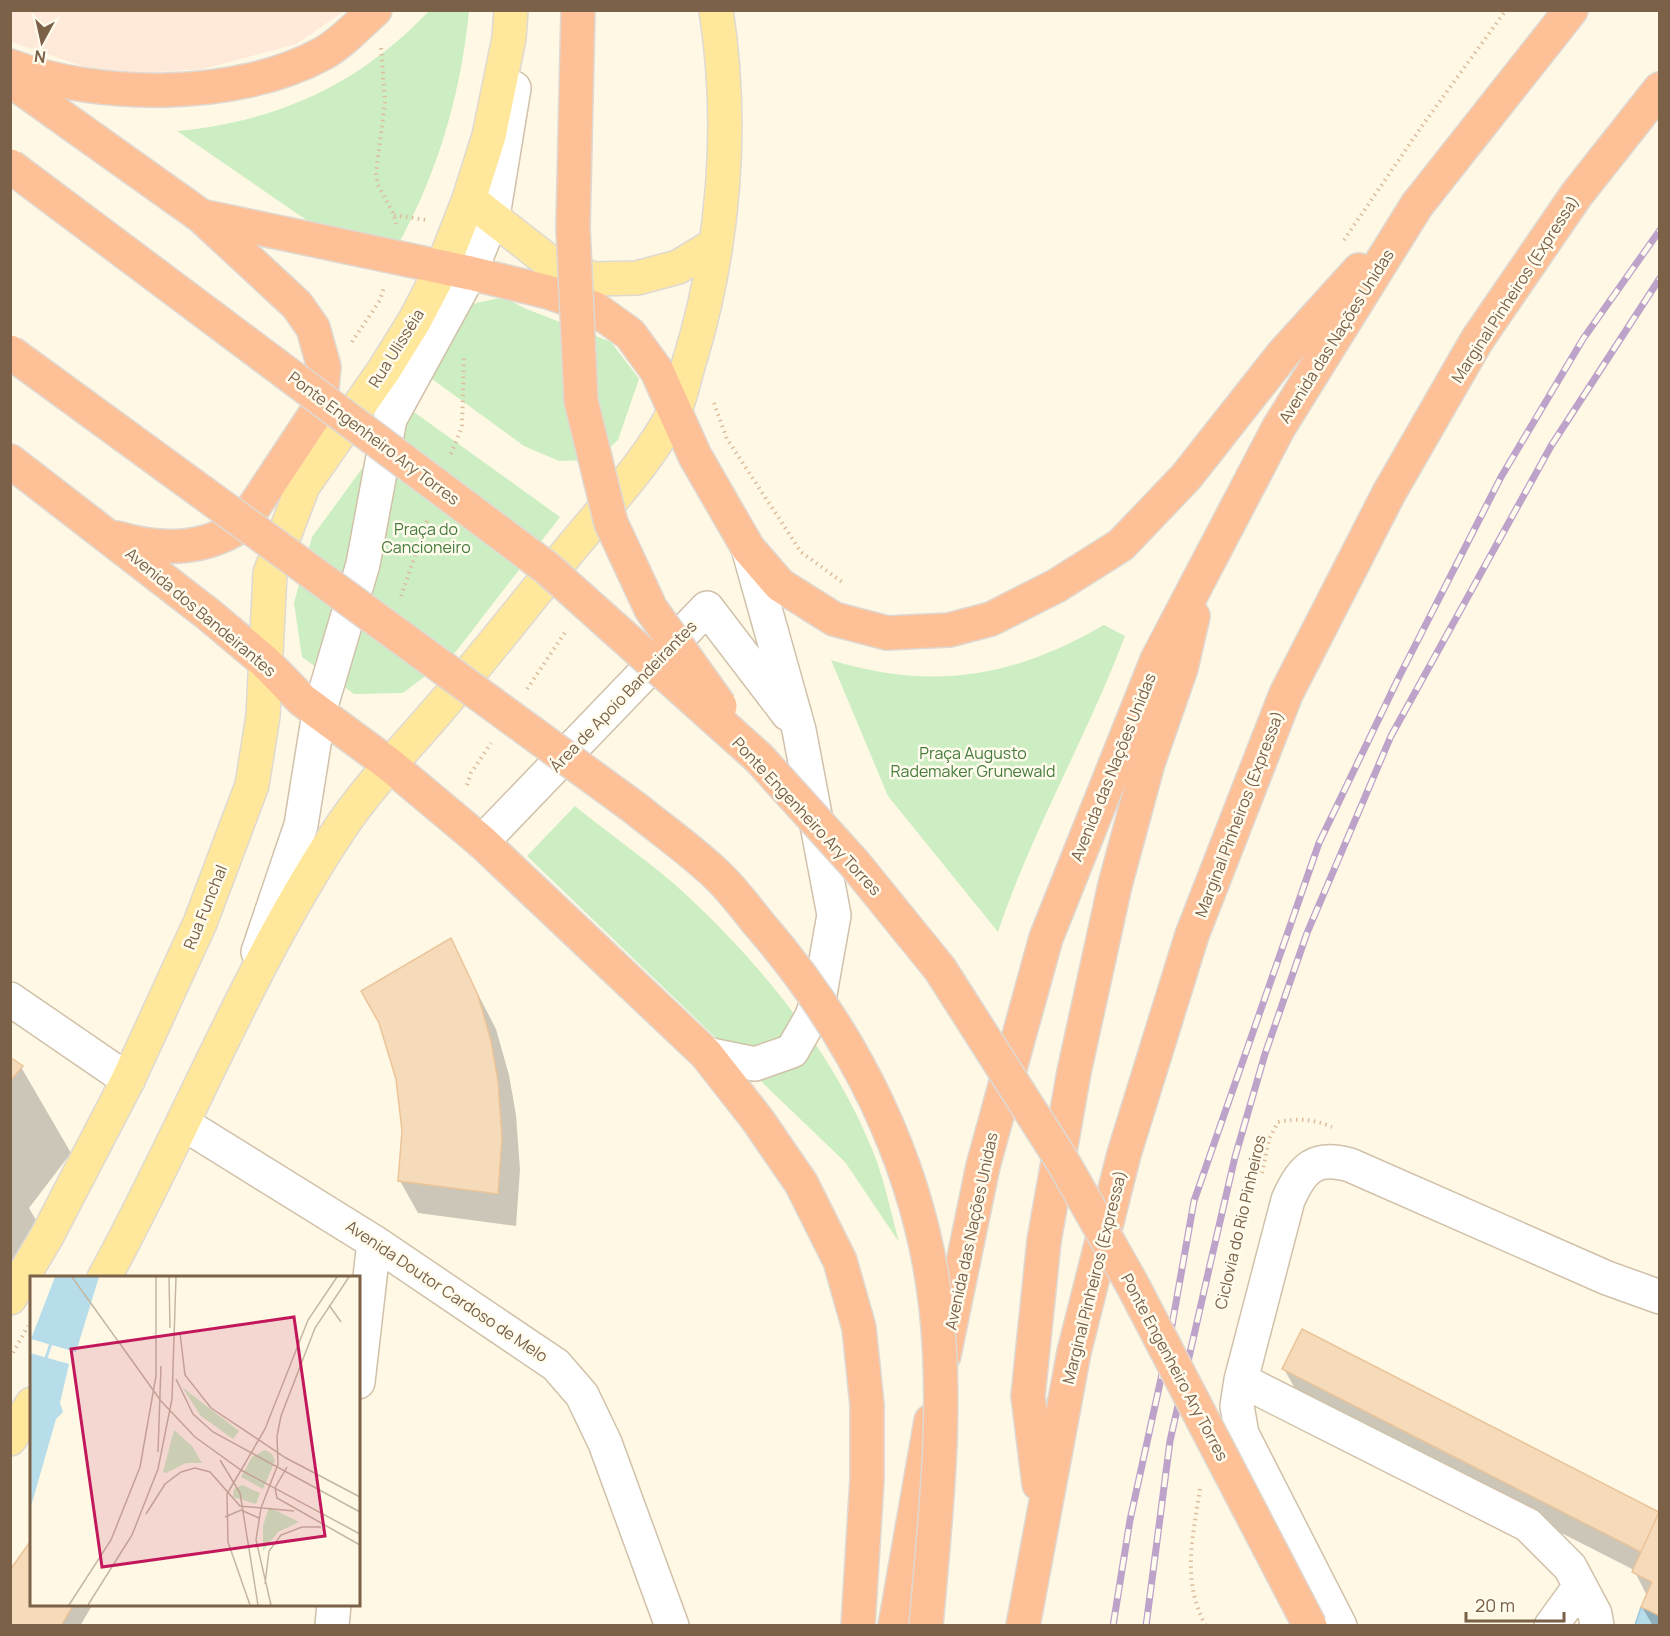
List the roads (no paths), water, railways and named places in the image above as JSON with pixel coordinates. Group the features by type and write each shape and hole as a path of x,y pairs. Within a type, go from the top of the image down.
{"highway":[{"path":"578,10 573,227 582,401 611,523 651,609 759,758"},
{"name":"Avenida das Nações Unidas","path":"895,1626 922,1468 980,1178 1008,1066 1046,938 1157,660 1279,427 1417,205 1571,10"},
{"path":"10,66 65,82 106,87 164,90 244,84 323,54 373,13"},
{"path":"10,80 201,216 297,305 313,328 320,347 324,383 320,407 242,525 226,536 196,546 155,547 117,537 97,526"},
{"name":"Marginal Pinheiros (Expressa)","path":"1023,1626 1074,1352 1124,1154 1192,935 1287,694 1389,493 1478,340 1577,194 1659,89"},
{"name":"Ponte Engenheiro Ary Torres","path":"10,166 547,568 759,758 854,863 940,969 1057,1152 1132,1284 1310,1626"},
{"path":"201,216 548,292 594,308 630,334 657,370 695,456 748,548 780,585 834,619 887,633 949,630 991,619 1056,586 1121,544 1178,486 1283,354 1417,205"},
{"path":"10,352 635,808 717,875 788,957 842,1032 898,1146 923,1232 936,1308 940,1404 926,1626"},
{"name":"Avenida dos Bandeirantes","path":"10,461 97,526 264,661 302,700 390,765 482,842 706,1054 757,1119 801,1183 840,1261 859,1328 867,1405 867,1437 858,1626"},
{"path":"1042,1515 1028,1396 1044,1241 1074,1072 1113,895 1148,763 1181,668 1203,570"}],"main road":[{"path":"511,10 509,38 489,136 481,207 552,264 593,279 636,278 678,267 716,244"},
{"path":"105,1276 184,1124 247,989 329,845 352,811 442,706 634,472 674,411 699,328 716,244 725,143 723,52 716,10"},
{"name":"Rua Ulisséia","path":"303,486 384,370 415,320 456,271"},
{"name":"Rua Funchal","path":"10,1298 47,1236 128,1080 200,923 252,785 263,716 270,573 303,486"},
{"path":"10,1438 30,1407"}],"street":[{"path":"247,989 302,825 319,712 363,564 390,419 456,271 481,207 522,36 524,10"},
{"name":"Área de Apoio Bandeirantes","path":"706,1054 755,1064 792,1052 812,1018 820,994 834,915 800,730 748,548"},
{"name":"Área de Apoio Bandeirantes","path":"482,842 707,608 800,730"},
{"path":"10,999 128,1080"},
{"name":"Avenida Doutor Cardoso de Melo","path":"184,1124 374,1242 556,1365 582,1395 606,1443 672,1626"},
{"path":"1340,1626 1242,1434 1237,1406 1241,1380 1292,1191 1308,1166 1332,1160 1350,1166 1607,1278 1659,1297"},
{"path":"360,1364 374,1242"},
{"path":"1241,1380 1528,1525 1570,1567 1595,1614 1597,1626"},
{"path":"1551,1626 1580,1586"},
{"path":"332,1626 334,1606"}],"water":[{"path":"1641,1607 1659,1616 1659,1625 1635,1625"}],"railway":[{"path":"1113,1626 1130,1520 1169,1342 1194,1201 1319,843 1398,679 1501,477 1583,339 1660,230"},
{"path":"1146,1626 1170,1441 1212,1256 1235,1157 1265,1054 1307,933 1391,736 1551,446 1660,278"}],"park label":[{"name":"Praça do Cancioneiro","path":"426,538"},
{"name":"Praça Augusto Rademaker Grunewald","path":"973,762"}]}
